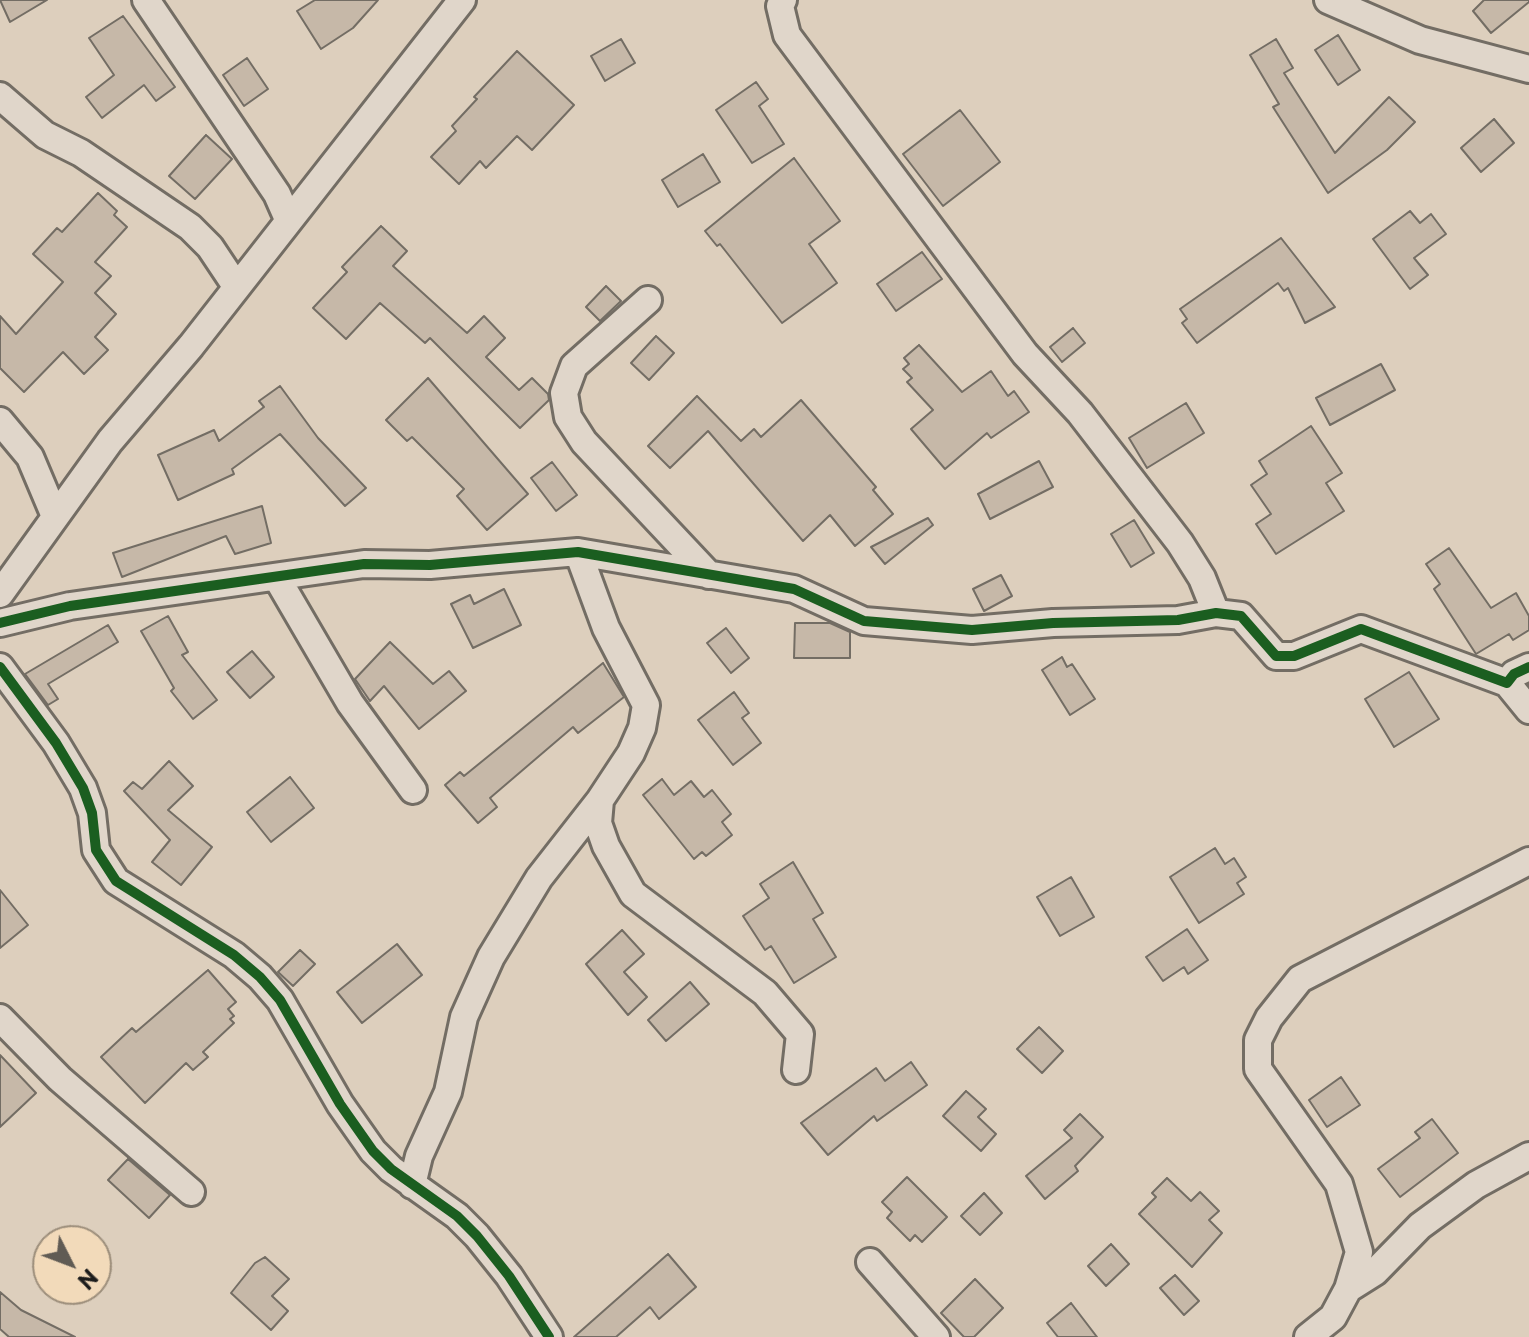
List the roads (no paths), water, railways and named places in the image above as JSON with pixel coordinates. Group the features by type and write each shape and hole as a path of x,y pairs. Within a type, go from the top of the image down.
{"street":[{"path":"146,0 277,194 288,219"},
{"path":"0,594 54,514 462,0"},
{"path":"783,0 780,6 787,35 1025,354 1080,413 1180,543 1202,578 1216,613"},
{"path":"1328,0 1420,40 1529,69"},
{"path":"0,96 45,135 81,153 190,227 210,247 236,286"},
{"path":"648,300 574,366 564,393 568,417 584,442 709,575"},
{"path":"0,421 30,457 54,514"},
{"path":"412,1185 419,1156 448,1092 464,1017 491,957 539,878 600,800 631,753 642,728 646,705 606,628 578,552"},
{"path":"0,623 70,606 364,564 430,565 578,552 794,589 864,621 972,630 1053,623 1178,620 1216,613 1241,616 1276,656 1294,656 1361,629 1507,683 1529,710"},
{"path":"277,578 350,703 413,790"},
{"path":"0,667 56,743 83,788 103,865 116,881 234,955 260,977 280,1000 355,1128 391,1169 457,1216 477,1236 509,1276 549,1337"},
{"path":"1507,683 1514,674 1529,667"},
{"path":"600,800 598,823 618,870 633,894 765,993 800,1034 796,1070"},
{"path":"1308,1337 1333,1317 1348,1289 1359,1252 1339,1184 1258,1069 1258,1040 1269,1018 1300,979 1529,861"},
{"path":"0,1018 60,1079 191,1192"},
{"path":"1348,1289 1375,1272 1431,1217 1476,1185 1529,1156"},
{"path":"870,1262 936,1337"}]}
